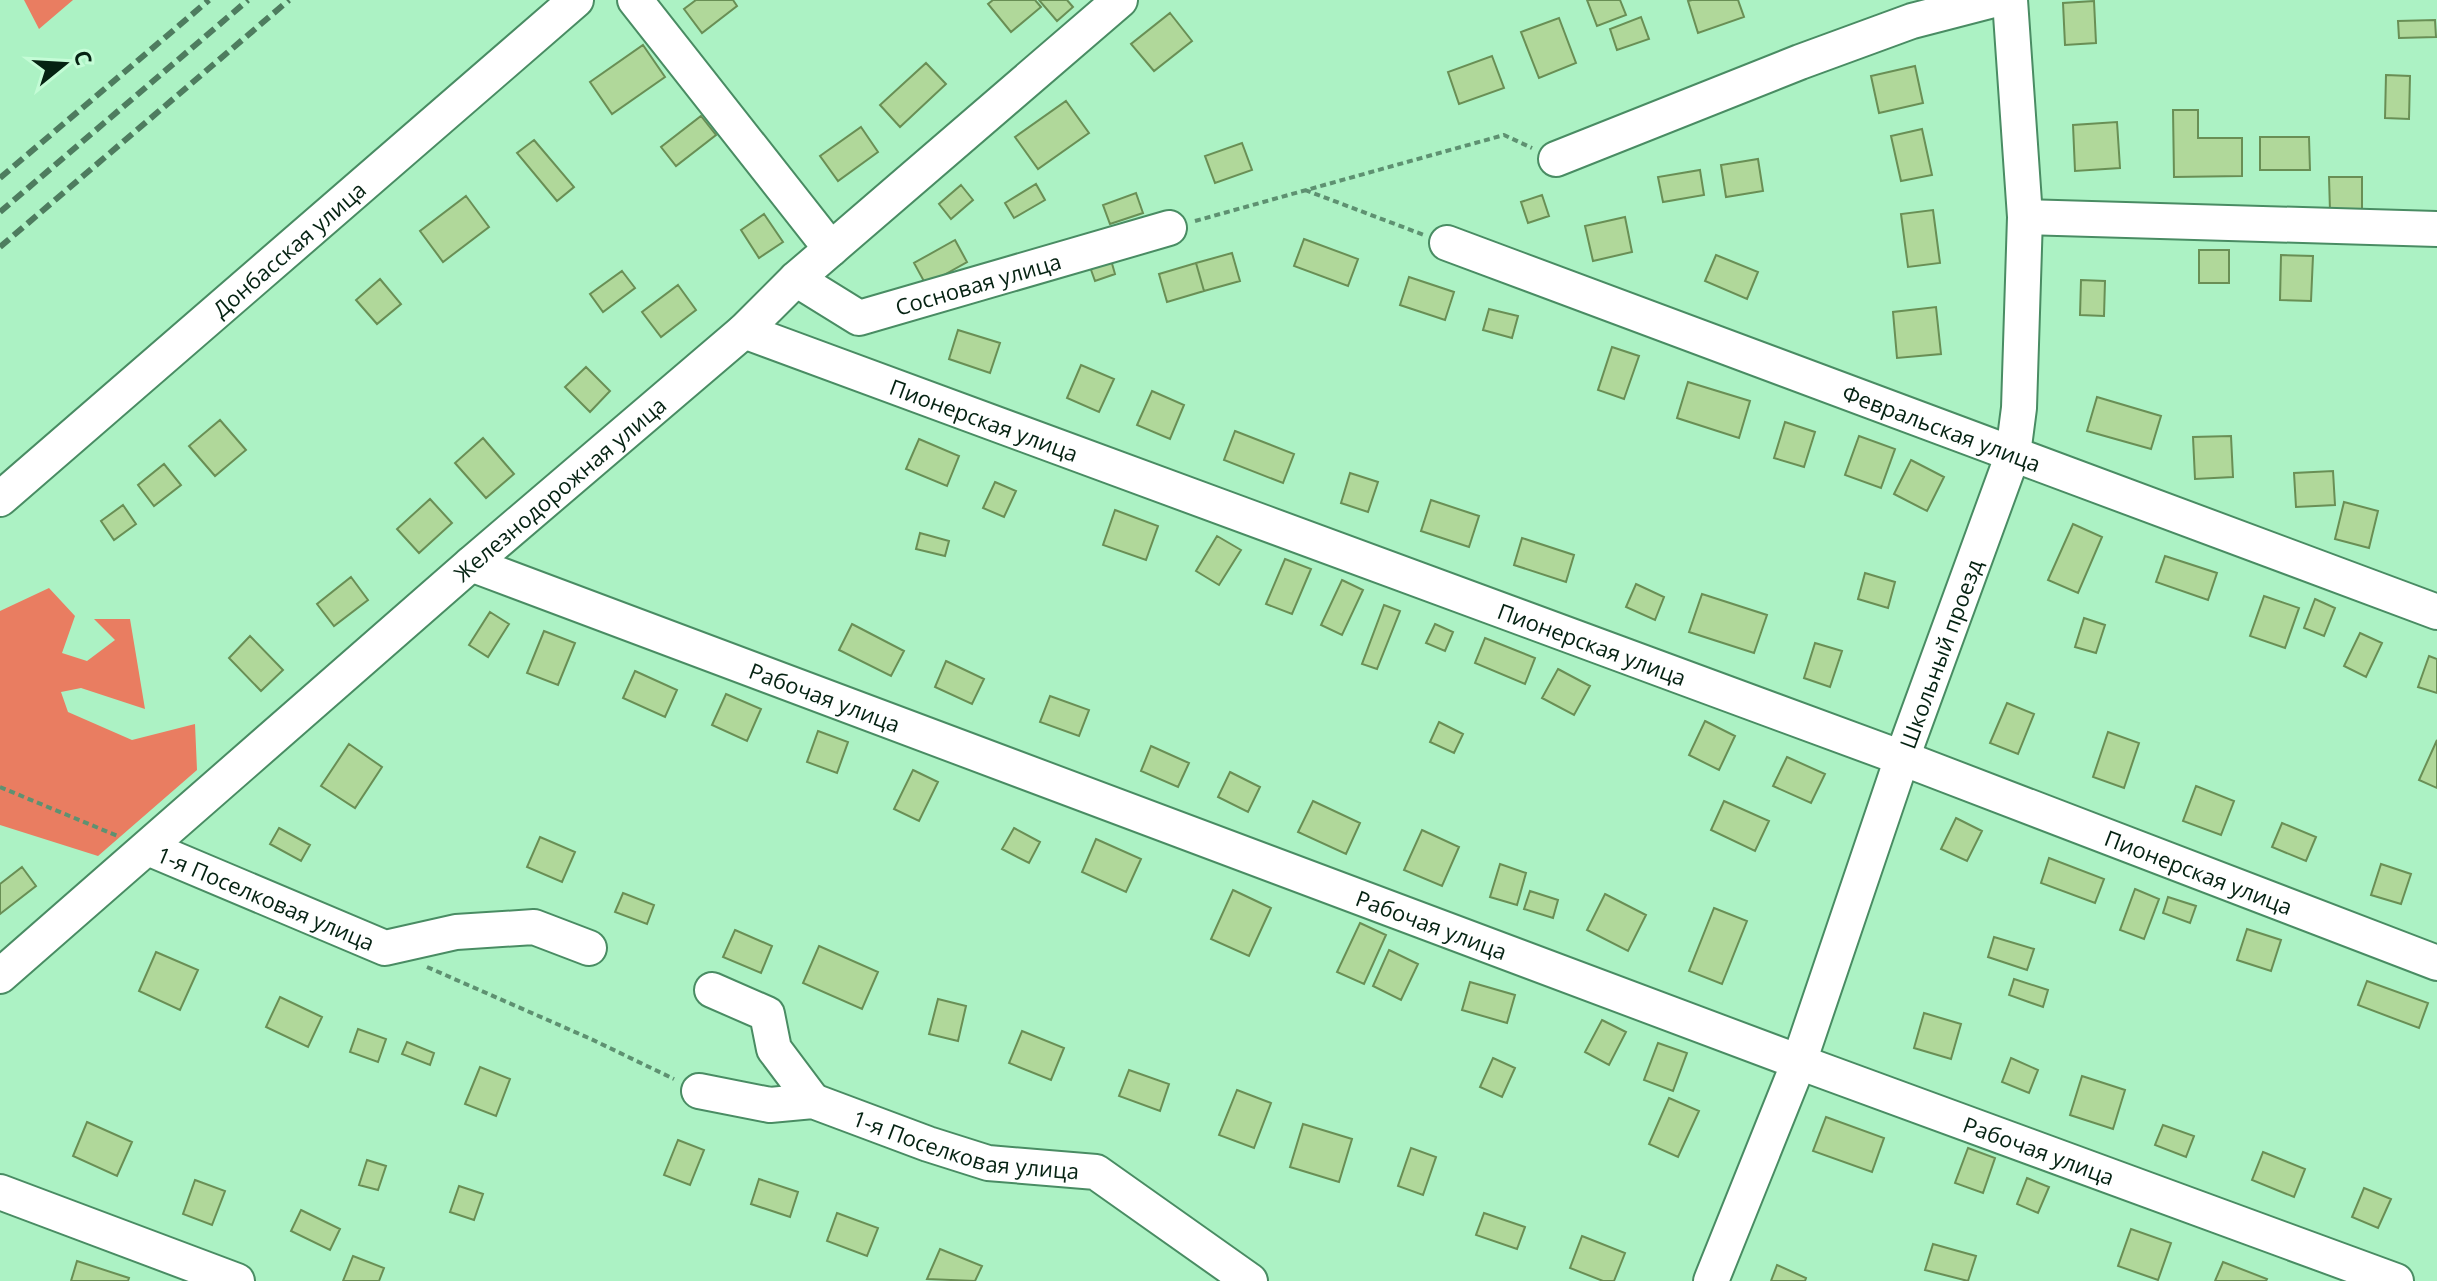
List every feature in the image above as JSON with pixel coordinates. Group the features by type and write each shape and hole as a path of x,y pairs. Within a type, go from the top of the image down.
{"street":[{"name":"Донбасская улица","path":"0,499 576,0"},
{"path":"635,0 831,249"},
{"name":"Железнодорожная улица","path":"0,976 471,564 744,331 796,279 1120,0"},
{"path":"1556,159 1912,21 1993,0"},
{"name":"Школьный проезд","path":"1711,1281 1799,1062 1902,758 2013,454 2019,408 2025,217 2010,0"},
{"path":"2025,217 2437,229"},
{"name":"Сосновая улица","path":"859,318 1169,228"},
{"name":"Февральская улица","path":"1447,243 2437,612"},
{"path":"796,279 859,318 830,362"},
{"name":"Пионерская улица","path":"744,331 1902,758 2437,963"},
{"name":"Рабочая улица","path":"471,564 1799,1062 2396,1281"},
{"name":"1-я Поселковая улица","path":"148,848 385,948 456,932 534,927 589,948"},
{"path":"712,990 767,1014 774,1049 813,1101"},
{"name":"1-я Поселковая улица","path":"699,1091 770,1105 813,1101 988,1163 1096,1172 1250,1281"},
{"path":"0,1192 237,1281"}],"path":[{"path":"1169,228 1504,135 1556,159"},
{"path":"1302,189 1447,243"},
{"path":"0,787 148,848"},
{"path":"426,966 699,1091"}],"shaded area":[{"path":"24,0 73,0 39,29"},
{"path":"49,588 75,616 62,653 87,661 115,640 94,619 130,619 145,709 81,688 61,692 68,712 132,740 195,724 197,770 98,856 0,825 0,611"}],"building":[{"path":"696,0 733,0 737,6 702,33 684,9"},
{"path":"993,0 1035,0 1041,7 1011,32 988,4"},
{"path":"1039,0 1067,0 1073,7 1057,21"},
{"path":"1587,0 1620,0 1626,15 1597,26"},
{"path":"1738,0 1744,17 1698,33 1688,1"},
{"path":"2094,1 2096,43 2065,45 2063,3"},
{"path":"1170,13 1192,41 1154,71 1131,44"},
{"path":"1641,17 1649,39 1617,50 1610,29"},
{"path":"1559,18 1576,63 1539,78 1521,32"},
{"path":"2435,20 2436,37 2399,38 2398,21"},
{"path":"643,45 665,77 612,114 590,82"},
{"path":"1492,56 1504,88 1459,104 1448,72"},
{"path":"926,63 946,84 900,127 880,105"},
{"path":"1915,66 1923,103 1879,113 1871,76"},
{"path":"2386,75 2410,76 2409,119 2385,118"},
{"path":"1066,101 1089,133 1038,169 1015,137"},
{"path":"2173,110 2198,110 2198,138 2242,138 2242,176 2174,177"},
{"path":"701,116 716,135 676,166 661,147"},
{"path":"2117,122 2120,168 2075,171 2073,125"},
{"path":"861,127 878,152 838,181 820,156"},
{"path":"1922,129 1932,175 1901,181 1891,136"},
{"path":"2260,137 2309,137 2310,170 2260,170"},
{"path":"534,140 574,187 557,201 517,153"},
{"path":"1242,143 1252,170 1215,183 1205,156"},
{"path":"1758,159 1763,191 1726,197 1721,165"},
{"path":"1700,170 1704,195 1663,202 1658,177"},
{"path":"2329,177 2362,177 2362,211 2330,211"},
{"path":"1036,184 1045,200 1014,218 1005,203"},
{"path":"961,185 973,200 951,219 939,204"},
{"path":"1136,193 1143,213 1110,224 1103,205"},
{"path":"1542,195 1549,216 1528,223 1521,202"},
{"path":"466,196 489,227 443,262 420,231"},
{"path":"1933,210 1940,263 1908,267 1901,214"},
{"path":"764,214 783,242 759,258 741,230"},
{"path":"1625,217 1632,252 1593,261 1585,226"},
{"path":"1304,239 1358,259 1348,286 1294,266"},
{"path":"955,240 967,262 926,285 914,263"},
{"path":"2199,250 2229,250 2229,283 2199,283"},
{"path":"1232,253 1240,281 1204,291 1196,263"},
{"path":"1716,255 1758,272 1747,299 1705,281"},
{"path":"2281,255 2313,256 2311,301 2280,300"},
{"path":"1111,260 1115,274 1095,281 1090,267"},
{"path":"1196,263 1204,291 1167,302 1159,274"},
{"path":"622,271 635,288 603,312 590,294"},
{"path":"1409,277 1454,292 1445,320 1400,305"},
{"path":"380,279 401,304 377,324 356,300"},
{"path":"2081,280 2105,281 2104,316 2080,315"},
{"path":"678,285 696,310 661,337 642,312"},
{"path":"1936,307 1941,354 1897,358 1893,312"},
{"path":"1489,309 1518,316 1512,338 1483,330"},
{"path":"958,330 1000,343 990,373 949,359"},
{"path":"1612,347 1639,356 1624,399 1598,390"},
{"path":"1081,365 1114,379 1099,412 1067,398"},
{"path":"586,367 610,391 590,412 565,387"},
{"path":"1688,382 1750,401 1739,438 1677,418"},
{"path":"1152,391 1184,405 1170,439 1137,425"},
{"path":"2097,397 2161,416 2151,449 2087,431"},
{"path":"220,420 246,450 215,476 189,446"},
{"path":"1785,422 1815,432 1804,467 1774,458"},
{"path":"1235,431 1294,454 1283,483 1224,460"},
{"path":"1859,436 1895,449 1881,488 1845,475"},
{"path":"2231,436 2233,477 2195,479 2193,437"},
{"path":"483,438 514,474 486,498 455,463"},
{"path":"919,439 959,456 947,486 906,469"},
{"path":"1911,460 1944,477 1927,511 1894,494"},
{"path":"164,464 181,485 154,506 138,485"},
{"path":"2333,471 2335,505 2296,507 2294,473"},
{"path":"1350,473 1378,482 1368,512 1341,503"},
{"path":"995,482 1016,491 1004,517 983,508"},
{"path":"430,499 452,523 419,553 397,529"},
{"path":"1431,500 1479,516 1469,547 1421,531"},
{"path":"2344,502 2378,511 2369,548 2335,539"},
{"path":"123,505 136,524 114,540 101,521"},
{"path":"1115,510 1158,526 1146,560 1103,545"},
{"path":"2073,524 2102,537 2078,593 2048,580"},
{"path":"920,533 949,541 945,556 916,549"},
{"path":"1217,536 1241,550 1219,585 1196,571"},
{"path":"1522,538 1574,555 1566,582 1514,565"},
{"path":"2165,556 2217,573 2208,600 2156,582"},
{"path":"1285,559 1311,569 1292,614 1266,604"},
{"path":"1865,573 1895,582 1888,608 1858,599"},
{"path":"351,577 368,600 334,626 317,604"},
{"path":"1342,580 1363,590 1342,635 1321,625"},
{"path":"1636,584 1664,597 1655,620 1626,607"},
{"path":"1702,594 1767,615 1754,653 1689,632"},
{"path":"2264,596 2299,608 2285,648 2250,636"},
{"path":"2315,599 2335,608 2324,636 2304,628"},
{"path":"1384,605 1400,611 1377,669 1362,664"},
{"path":"490,612 509,624 488,657 469,645"},
{"path":"2084,618 2105,625 2096,653 2075,647"},
{"path":"852,624 904,651 891,676 839,650"},
{"path":"1435,624 1453,632 1445,651 1426,643"},
{"path":"544,631 575,643 558,685 527,673"},
{"path":"2360,633 2382,643 2366,677 2344,666"},
{"path":"250,636 283,670 261,691 229,658"},
{"path":"1485,638 1535,658 1525,684 1475,663"},
{"path":"1815,643 1842,651 1830,687 1804,678"},
{"path":"2429,656 2437,659 2437,693 2418,687"},
{"path":"946,661 984,679 972,704 935,687"},
{"path":"1558,669 1590,686 1574,715 1542,698"},
{"path":"635,671 677,690 665,717 623,698"},
{"path":"726,694 761,709 747,741 712,725"},
{"path":"1050,696 1089,710 1079,736 1040,722"},
{"path":"2007,703 2034,714 2018,754 1990,743"},
{"path":"1705,721 1735,736 1719,770 1689,755"},
{"path":"1439,722 1463,734 1454,753 1430,742"},
{"path":"818,731 848,742 837,773 807,762"},
{"path":"2108,732 2139,743 2124,788 2093,777"},
{"path":"2437,740 2437,788 2419,780"},
{"path":"349,744 382,767 355,808 321,786"},
{"path":"1151,746 1189,763 1178,787 1141,771"},
{"path":"1787,757 1825,774 1811,803 1773,786"},
{"path":"913,770 938,782 919,821 894,809"},
{"path":"1230,772 1260,787 1248,812 1218,797"},
{"path":"2196,786 2234,801 2221,835 2183,821"},
{"path":"1313,801 1360,823 1346,854 1298,832"},
{"path":"1724,801 1769,821 1755,851 1711,830"},
{"path":"1956,818 1982,831 1967,861 1941,849"},
{"path":"2282,823 2316,837 2306,861 2272,847"},
{"path":"279,828 310,845 301,861 270,844"},
{"path":"1014,828 1040,842 1029,863 1002,849"},
{"path":"1422,830 1459,847 1442,886 1404,870"},
{"path":"540,837 575,852 562,882 527,867"},
{"path":"1096,839 1141,859 1126,892 1082,872"},
{"path":"2049,858 2104,879 2095,903 2041,883"},
{"path":"1500,864 1526,873 1517,905 1490,897"},
{"path":"2381,864 2411,874 2401,904 2371,895"},
{"path":"22,867 36,886 0,914 0,884"},
{"path":"2135,889 2159,899 2144,939 2120,930"},
{"path":"1233,890 1271,908 1249,956 1211,939"},
{"path":"1530,891 1558,900 1553,918 1524,909"},
{"path":"623,893 654,905 647,924 615,912"},
{"path":"1605,894 1646,915 1628,951 1587,930"},
{"path":"2168,897 2196,906 2190,923 2163,913"},
{"path":"1714,908 1747,921 1722,984 1689,971"},
{"path":"1360,923 1386,935 1364,984 1337,972"},
{"path":"2247,929 2281,940 2271,971 2237,960"},
{"path":"735,930 772,946 761,973 723,957"},
{"path":"1994,937 2034,949 2027,970 1988,957"},
{"path":"819,946 878,972 862,1009 803,983"},
{"path":"1389,950 1418,964 1401,1000 1373,986"},
{"path":"156,952 198,970 180,1010 139,991"},
{"path":"2014,979 2048,990 2043,1007 2009,995"},
{"path":"2367,981 2428,1003 2419,1028 2358,1005"},
{"path":"1470,982 1515,995 1507,1023 1462,1010"},
{"path":"280,997 322,1017 308,1047 266,1027"},
{"path":"938,999 966,1006 958,1041 929,1034"},
{"path":"1924,1013 1961,1024 1951,1059 1914,1048"},
{"path":"1602,1020 1626,1032 1609,1065 1585,1052"},
{"path":"358,1029 386,1039 378,1062 350,1052"},
{"path":"1022,1031 1064,1048 1051,1080 1009,1063"},
{"path":"407,1042 434,1053 430,1065 402,1054"},
{"path":"1658,1043 1687,1053 1673,1091 1644,1080"},
{"path":"1493,1058 1515,1068 1502,1097 1480,1087"},
{"path":"2011,1058 2038,1070 2029,1093 2002,1082"},
{"path":"480,1067 510,1079 496,1116 465,1104"},
{"path":"1129,1070 1169,1084 1160,1111 1119,1096"},
{"path":"2082,1076 2125,1090 2113,1129 2070,1115"},
{"path":"1237,1090 1271,1103 1254,1148 1219,1135"},
{"path":"1669,1098 1699,1111 1678,1157 1649,1144"},
{"path":"1826,1117 1884,1138 1872,1172 1813,1151"},
{"path":"87,1122 132,1142 117,1176 73,1156"},
{"path":"1303,1124 1352,1139 1339,1182 1290,1167"},
{"path":"2163,1125 2194,1136 2186,1157 2155,1145"},
{"path":"678,1140 704,1150 690,1185 664,1175"},
{"path":"1411,1148 1436,1157 1423,1195 1398,1186"},
{"path":"1968,1148 1995,1158 1983,1193 1955,1183"},
{"path":"2263,1152 2305,1169 2294,1197 2252,1180"},
{"path":"367,1160 386,1166 378,1190 359,1185"},
{"path":"2027,1178 2049,1187 2038,1213 2017,1204"},
{"path":"759,1179 798,1192 790,1217 751,1204"},
{"path":"195,1180 225,1191 212,1225 183,1214"},
{"path":"459,1186 483,1194 474,1220 450,1212"},
{"path":"2364,1188 2391,1199 2378,1228 2352,1217"},
{"path":"301,1210 340,1229 330,1250 291,1231"},
{"path":"837,1213 878,1228 867,1256 827,1241"},
{"path":"1484,1213 1525,1227 1517,1249 1476,1235"},
{"path":"2131,1229 2171,1243 2158,1280 2118,1266"},
{"path":"1582,1236 1625,1253 1614,1281 1603,1281 1570,1268"},
{"path":"1933,1244 1976,1256 1968,1281 1925,1270"},
{"path":"940,1249 982,1266 975,1281 927,1279"},
{"path":"353,1256 384,1268 379,1281 343,1281"},
{"path":"77,1261 129,1278 128,1281 71,1281"},
{"path":"2223,1262 2267,1279 2215,1281"},
{"path":"1777,1265 1806,1278 1805,1281 1771,1281"}],"railway":[{"path":"0,178 209,0"},
{"path":"0,212 248,0"},
{"path":"0,247 289,0"}]}
